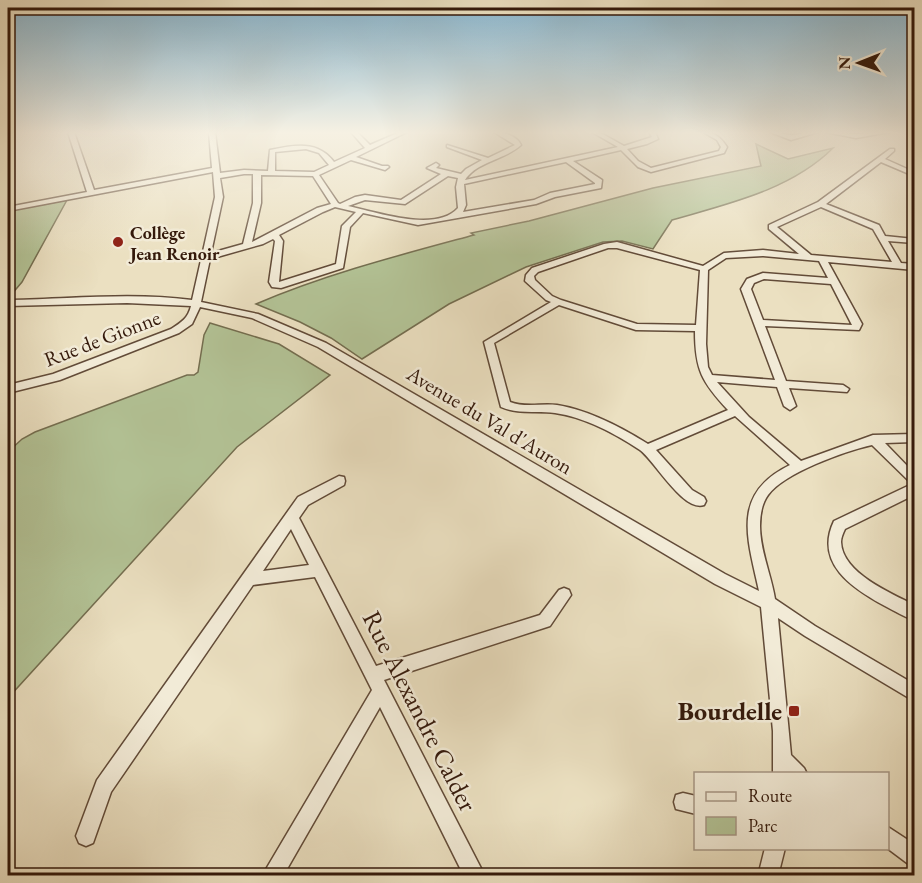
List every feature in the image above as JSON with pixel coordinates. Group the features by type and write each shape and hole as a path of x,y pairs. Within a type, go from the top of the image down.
{"street":[{"path":"85,173 91,193"},
{"path":"8,209 216,173"},
{"path":"196,304 219,196 217,173"},
{"path":"247,246 257,204 257,173"},
{"path":"280,173 315,174 338,205 418,223 536,202 553,195 598,186 599,183 585,173"},
{"path":"456,215 463,203 461,180 468,173"},
{"path":"204,258 247,246 274,235 320,210 351,200 368,196 399,202 406,201 447,174 461,180 497,173"},
{"path":"808,257 772,227 821,204 861,173"},
{"path":"821,204 867,221 876,227 898,266"},
{"path":"274,235 279,241 274,282 276,285 281,285 340,266 346,226 361,211"},
{"path":"882,238 915,241"},
{"path":"702,327 636,327 549,298 530,281 530,275 535,270 607,246 628,247 704,269 724,256 763,253 915,267"},
{"path":"758,323 856,328 857,324 822,259"},
{"path":"704,269 703,368 712,386 800,467"},
{"path":"790,406 746,289 750,280 763,276 833,281"},
{"name":"Avenue du Val d'Auron","path":"8,303 166,301 244,312 267,320 322,345 710,573 769,603 810,631 915,693"},
{"path":"558,302 489,342 505,404 514,410 553,408 568,411 646,449 687,494 699,501"},
{"name":"Rue de Gionne","path":"8,390 56,377 176,331 189,322 196,304"},
{"path":"709,378 843,389"},
{"path":"646,449 737,411"},
{"path":"783,767 769,603 764,570 757,558 753,517 759,498 771,482 851,445 873,438 915,438"},
{"path":"873,438 915,480"},
{"path":"86,836 104,787 303,501 339,481"},
{"path":"915,489 839,525 833,537 836,556 848,572 864,586 915,613"},
{"name":"Rue Alexandre Calder","path":"292,517 475,876"},
{"path":"249,579 320,570"},
{"path":"272,876 377,682 545,621 564,595"},
{"path":"889,838 915,856"},
{"path":"768,876 775,850"}],"green space":[{"path":"726,173 800,173 757,194 672,220 653,249 622,241 603,242 526,267 449,304 362,359 331,338 256,304 336,274 474,235 471,233 529,221 653,188"},
{"path":"67,200 22,282 11,295 8,295 8,211"},
{"path":"210,323 279,344 330,375 237,447 8,698 8,452 22,439 35,432 187,375 194,375 198,372 204,335"}],"place":[{"name":"Collège Jean Renoir","path":"118,242"},
{"name":"Bourdelle","path":"794,711"}]}
